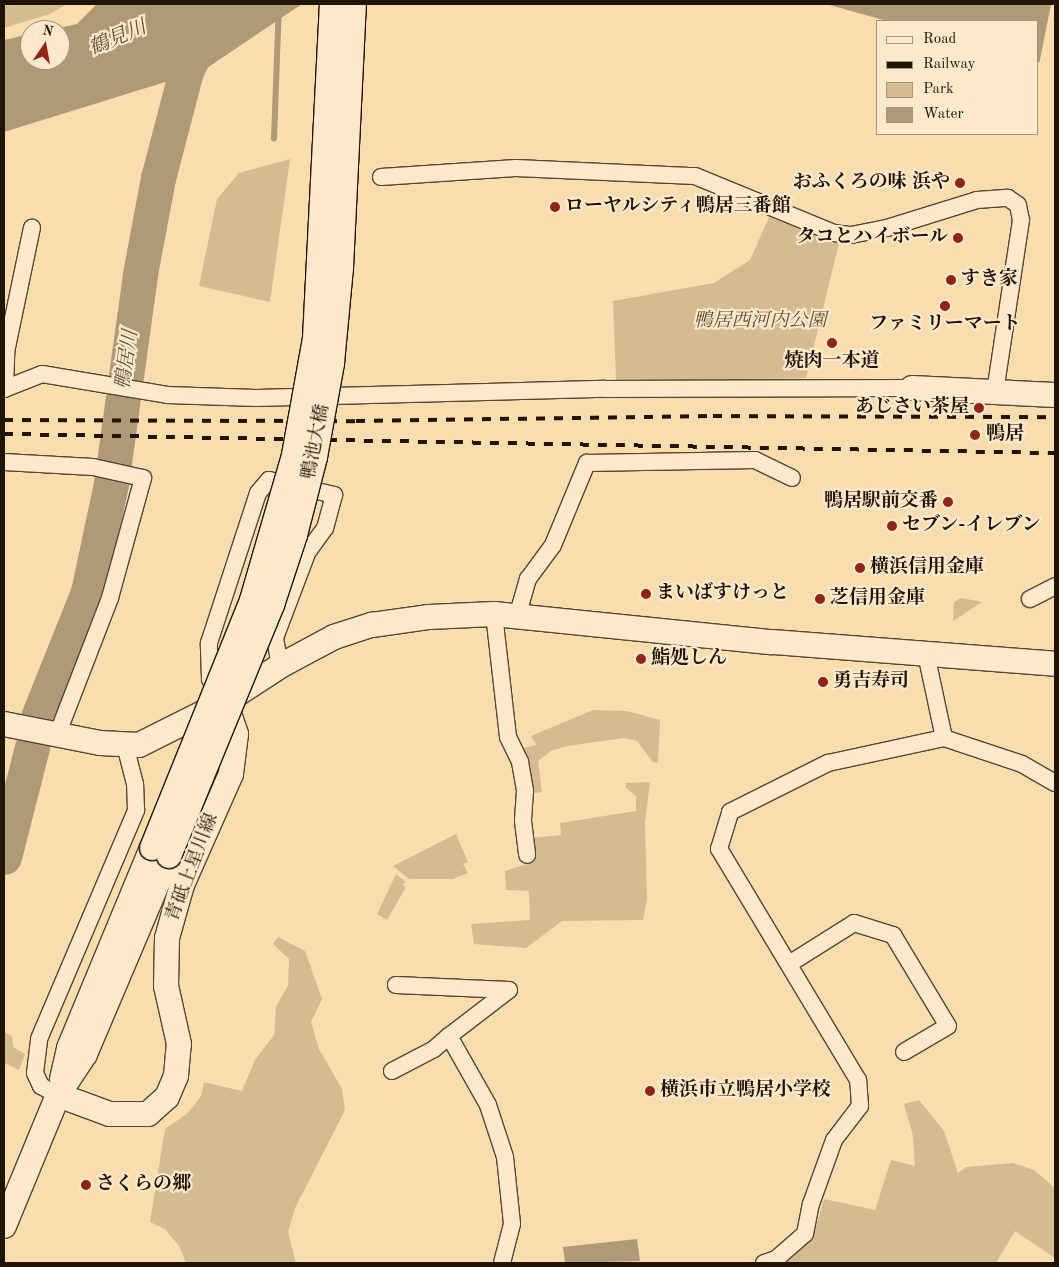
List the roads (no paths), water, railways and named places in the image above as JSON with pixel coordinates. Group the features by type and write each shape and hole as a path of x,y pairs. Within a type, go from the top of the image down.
{"street":[{"name":"鴨池大橋","path":"161,852 252,600 274,534 294,455 318,304 332,4"},
{"name":"鴨池大橋","path":"161,852 272,605 293,542 315,457 332,364 342,268 354,4"},
{"path":"381,177 516,168 695,176 834,232 851,235 887,228 977,200 1008,198 1018,205 1021,220 995,392"},
{"path":"32,228 6,352 5,389 42,374 96,385 167,395 256,398 604,389 912,388 1055,395"},
{"path":"527,854 522,821 525,791 520,762 508,737 505,616 528,579 553,545 587,463 755,460 792,478"},
{"path":"4,462 93,467 143,478 110,598 57,735"},
{"path":"225,702 210,680 208,644 258,493 269,480 334,495 325,528 308,551 275,638 280,666"},
{"path":"1030,599 1055,586"},
{"path":"4,724 57,735 124,745 139,745 225,702 280,666 334,637 372,626 429,617 505,616 1055,664"},
{"path":"926,654 944,738"},
{"name":"青砥上星川線","path":"58,1095 110,1114 148,1114 167,1097 176,1076 179,1044 166,986 167,938 182,885 231,774 236,734 225,702"},
{"path":"764,1263 776,1259 805,1234 811,1204 834,1140 860,1106 858,1080 719,849 730,812 828,763 944,738 1022,764 1055,783"},
{"path":"58,1095 41,1086 36,1073 39,1039 136,810 135,784 124,745"},
{"path":"4,1226 58,1095 85,1054 161,852"},
{"path":"788,964 854,923 893,935 948,1026 904,1052"},
{"path":"392,1071 434,1049 509,990 396,985"},
{"path":"450,1036 488,1105 505,1157 512,1224 503,1262"}],"water":[{"name":"鶴見川","path":"97,4 302,4 204,70 4,132 4,40 20,36 20,70 70,70 70,26 77,24"},
{"path":"826,4 1055,4 1055,66 1039,62 1039,20 883,20"},
{"path":"637,1239 640,1261 565,1263 563,1247"}],"waterway":[{"name":"鴨居川","path":"38,717 88,592 111,484 140,274 158,178 186,71 219,4"},
{"path":"274,139 279,4"},
{"name":"鴨居川","path":"4,857 32,747"}],"railway":[{"path":"4,420 356,421 713,416 1055,417"},
{"path":"4,434 1055,453"}],"place":[{"name":"おふくろの味 浜や","path":"960,183"},
{"name":"ローヤルシティ鴨居三番館","path":"555,207"},
{"name":"タコとハイボール","path":"958,238"},
{"name":"すき家","path":"951,280"},
{"name":"ファミリーマート","path":"945,306"},
{"name":"焼肉一本道","path":"832,343"},
{"name":"あじさい茶屋","path":"979,408"},
{"name":"鴨居","path":"975,435"},
{"name":"鴨居駅前交番","path":"948,502"},
{"name":"セブン-イレブン","path":"892,526"},
{"name":"横浜信用金庫","path":"860,568"},
{"name":"まいばすけっと","path":"646,594"},
{"name":"芝信用金庫","path":"820,599"},
{"name":"鮨処しん","path":"641,659"},
{"name":"勇吉寿司","path":"823,682"},
{"name":"横浜市立鴨居小学校","path":"650,1091"},
{"name":"さくらの郷","path":"86,1185"}],"park label":[{"name":"鴨居西河内公園","path":"760,322"}]}
